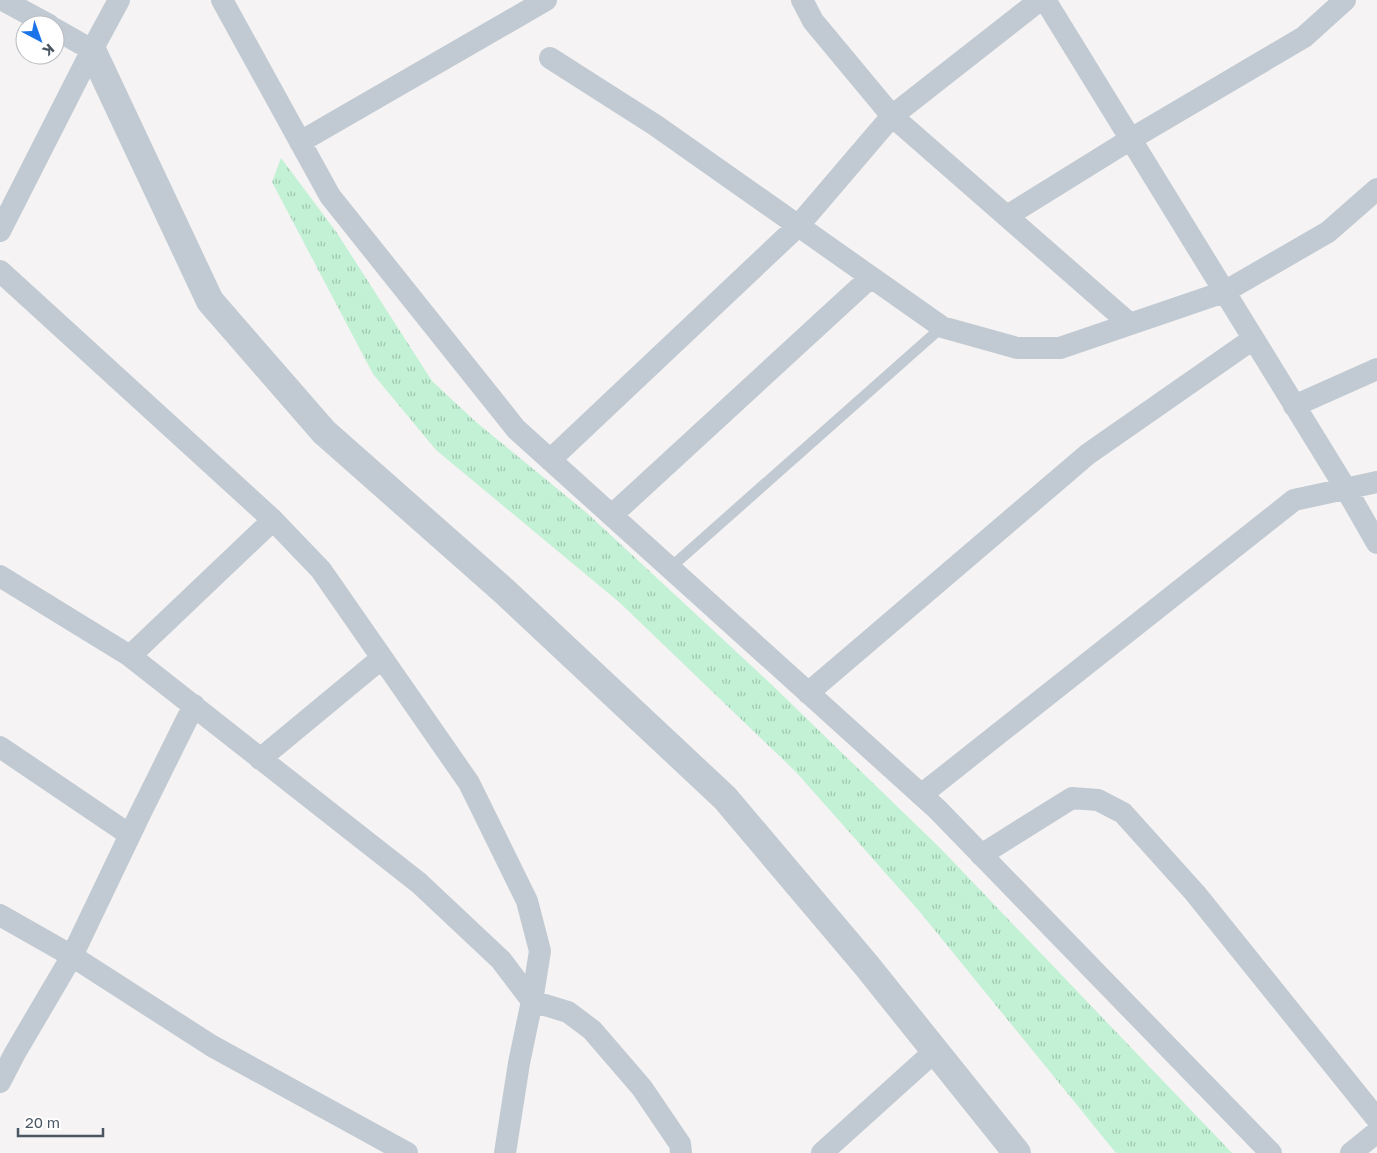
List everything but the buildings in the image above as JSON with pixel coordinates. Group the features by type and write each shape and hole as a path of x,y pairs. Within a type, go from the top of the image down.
{"street":[{"path":"3,0 31,15"},
{"path":"0,231 92,50 120,0"},
{"path":"222,0 330,196 516,429 921,795 1271,1153"},
{"path":"300,142 546,0"},
{"path":"802,0 813,21 892,116 1130,324"},
{"path":"550,460 798,226 892,116 1040,0"},
{"path":"1045,0 1346,489 1377,543"},
{"path":"1007,216 1131,139 1304,37 1345,0"},
{"path":"65,35 92,50 210,301 324,432 504,592 725,798 867,966 1017,1153"},
{"path":"550,58 655,125 942,327 1017,348 1060,348 1224,292 1328,232 1377,189"},
{"path":"0,270 273,520 321,570 468,783 527,901 540,951 519,1063 505,1153"},
{"path":"612,515 870,277"},
{"path":"808,693 1088,454 1252,339"},
{"path":"1294,406 1377,369"},
{"path":"921,795 1294,500 1377,482"},
{"path":"130,656 273,520"},
{"path":"0,576 130,656 420,884 501,960 532,1001 568,1012 592,1030 642,1088 680,1144 681,1153"},
{"path":"260,759 382,658"},
{"path":"0,1082 14,1053 72,956 194,705"},
{"path":"0,747 130,836"},
{"path":"981,855 1072,798 1098,800 1123,814 1195,893 1377,1119"},
{"path":"0,916 72,956 212,1046 407,1153"},
{"path":"822,1153 935,1051"},
{"path":"1351,1153 1377,1132"}],"lane":[{"path":"670,568 942,327"}],"green space":[{"path":"281,158 337,233 432,381 476,422 588,514 772,685 941,849 1232,1153 1116,1153 920,912 796,772 619,602 436,450 373,374 272,182"}]}
